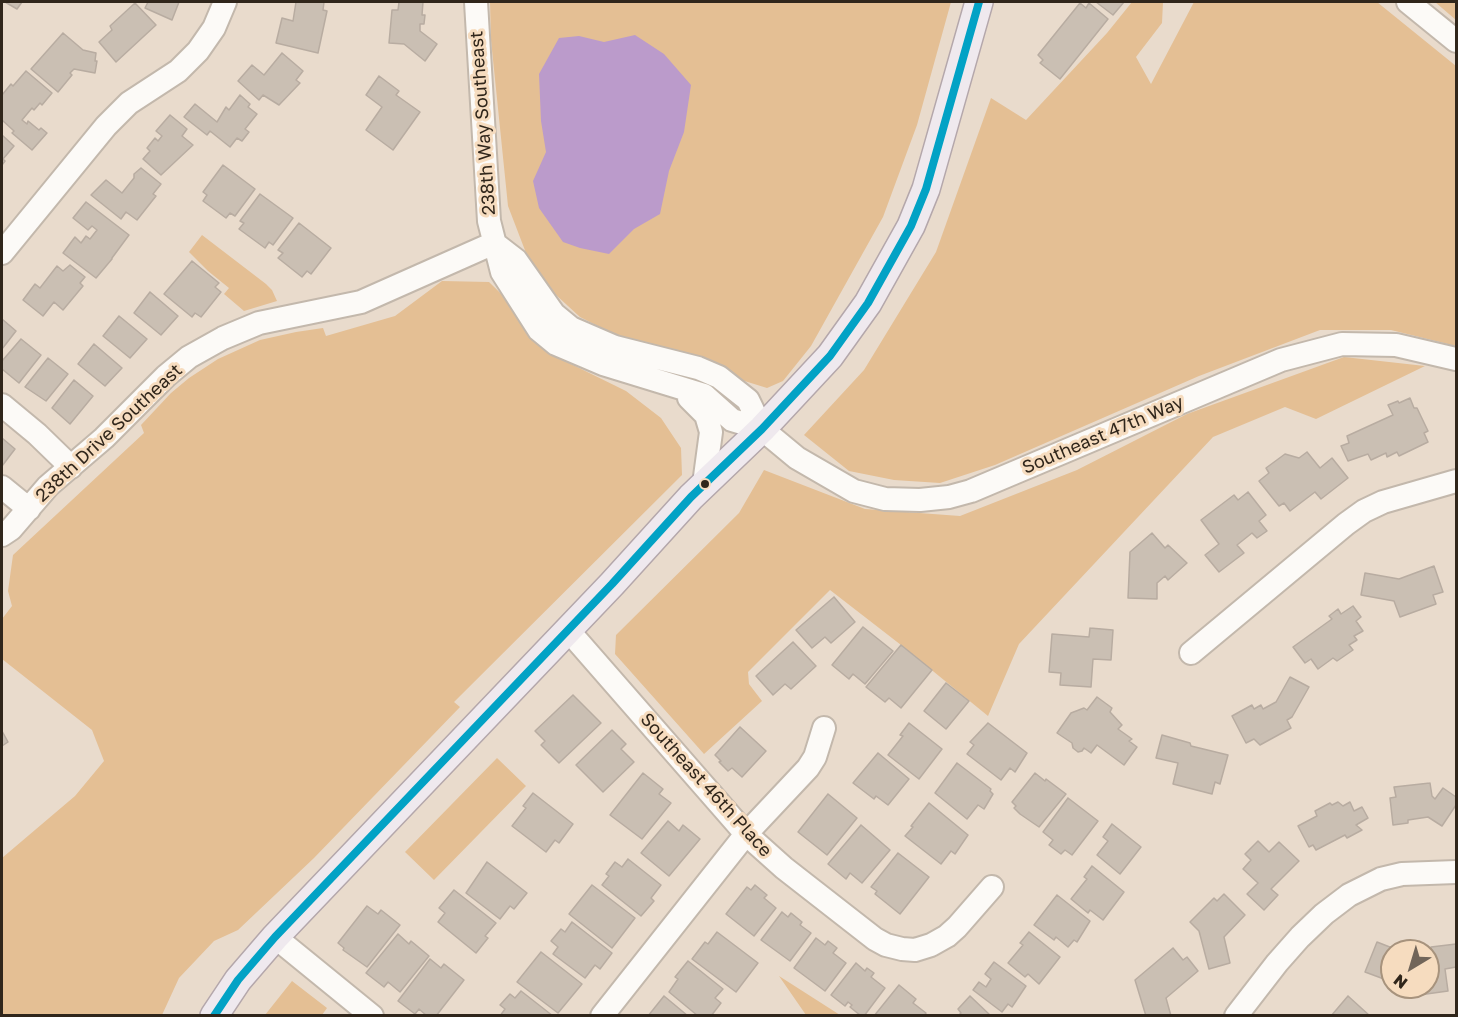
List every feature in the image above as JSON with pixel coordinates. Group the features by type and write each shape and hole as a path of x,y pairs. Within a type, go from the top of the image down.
{"main road":[{"path":"214,1016 238,980 274,937 704,484 762,429 830,356 868,303 911,226 926,189 979,2"}],"street":[{"path":"2,253 106,126 129,103 178,71 198,51 214,28 225,2"},
{"name":"238th Way Southeast","path":"476,2 489,221 502,272 539,330 556,344 603,364 704,395 732,420 762,429"},
{"path":"1408,2 1456,41"},
{"path":"494,243 516,260 554,314 570,328 615,347 698,368 719,377 748,400 762,429"},
{"name":"238th Drive Southeast","path":"2,536 11,529 48,486 111,431 166,376 189,357 223,338 259,323 361,302 494,243"},
{"name":"Southeast 47th Way","path":"762,429 796,458 855,491 885,499 920,500 949,497 971,491 1281,360 1342,344 1396,345 1456,359"},
{"name":"238th Way Southeast","path":"662,381 694,401 706,415 711,432 704,484"},
{"path":"2,405 37,434 71,467"},
{"path":"1191,653 1364,511 1383,502 1456,481"},
{"path":"2,487 28,509"},
{"name":"Southeast 46th Place","path":"567,628 746,834 784,868 875,939 886,945 902,949 923,948 947,936 992,887"},
{"path":"602,1016 746,834 808,768 815,756 824,728"},
{"path":"1236,1016 1300,937 1324,914 1349,895 1382,879 1402,874 1456,872"},
{"path":"274,937 372,1016"}],"shaded area":[{"path":"490,2 951,2 917,125 883,217 811,346 783,381 767,388 645,350 580,317 556,295 531,266 508,206 491,40"},
{"path":"1132,2 1163,2 1162,23 1136,57 1151,84 1194,2 1377,2 1456,66 1456,346 1391,330 1320,330 1199,376 995,465 940,483 894,480 849,471 804,435 864,370 936,252 991,98 1026,120 1107,33"},
{"path":"1435,2 1456,2 1456,20"},
{"path":"635,35 664,54 691,85 684,132 669,171 660,214 634,229 609,254 563,242 539,208 533,181 546,152 541,121 539,74 559,38 579,36 604,42"},
{"path":"202,235 266,284 277,301 244,311 224,294 229,288 189,252"},
{"path":"442,281 489,282 563,358 626,391 661,418 681,448 682,475 454,702 460,707 314,858 238,930 214,941 179,978 162,1015 2,1015 2,858 75,796 104,761 92,730 2,659 2,619 12,606 8,591 13,555 144,433 141,425 171,393 218,359 260,340 323,328 326,336 395,316"},
{"path":"1344,357 1425,366 1316,419 1285,407 1213,437 1019,644 988,716 830,590 748,672 749,684 762,701 704,754 615,654 616,635 739,513 764,470 865,509 960,516 1077,470 1187,414"},
{"path":"497,758 526,786 434,880 405,852"},
{"path":"779,976 840,1015 806,1015"},
{"path":"292,981 327,1008 322,1015 265,1015"}],"building":[{"path":"5,2 22,2 17,9"},
{"path":"148,2 179,2 172,20 145,8"},
{"path":"296,2 324,2 323,10 327,11 318,53 276,43 282,18 293,21"},
{"path":"399,2 423,2 422,15 425,15 424,24 420,24 420,31 437,44 425,61 404,44 389,43 392,10 398,10"},
{"path":"1096,2 1124,2 1113,15"},
{"path":"135,3 156,25 116,62 99,42 112,30 110,26"},
{"path":"1080,3 1086,8 1089,3 1108,19 1060,79 1040,63 1043,60 1038,55"},
{"path":"63,33 83,50 96,53 95,61 97,61 95,73 74,69 58,92 31,69"},
{"path":"282,53 303,71 296,80 300,83 279,105 263,95 259,100 238,81 252,65 264,75"},
{"path":"26,71 52,93 42,105 40,103 34,110 32,108 22,120 27,124 28,121 47,133 32,150 12,133 14,131 2,120 2,95"},
{"path":"379,76 399,91 396,95 420,112 393,150 366,130 382,107 366,95"},
{"path":"240,95 250,104 248,107 257,114 245,129 249,132 242,141 237,138 230,147 210,131 207,135 184,117 195,104 217,122 226,107 229,110"},
{"path":"170,115 187,129 182,136 193,145 161,175 143,159 150,151 147,148 155,138 158,141 162,136 156,131"},
{"path":"2,135 14,146 3,159 5,161 2,165"},
{"path":"223,165 255,189 235,216 230,213 226,218 203,201 207,195 203,192"},
{"path":"141,168 161,184 153,194 156,196 137,220 126,212 121,219 91,195 106,180 122,193 134,178 134,174"},
{"path":"260,194 293,218 273,245 269,242 265,248 239,229 244,223 240,221"},
{"path":"86,202 129,235 96,278 63,253 75,237 81,243 86,236 90,239 97,230 92,226 88,230 73,218"},
{"path":"299,223 331,248 311,274 307,271 302,277 278,258 283,253 278,250"},
{"path":"192,261 219,283 215,287 221,292 201,317 195,313 192,317 164,294"},
{"path":"70,265 85,277 80,283 83,286 63,310 54,302 43,316 23,300 35,284 40,288 57,266 63,271"},
{"path":"150,292 178,316 161,335 134,313"},
{"path":"119,316 147,339 130,358 103,336"},
{"path":"2,319 16,331 2,349"},
{"path":"21,339 41,355 19,383 2,369 2,361"},
{"path":"94,344 122,368 105,386 78,364"},
{"path":"48,358 68,374 46,401 25,387"},
{"path":"74,380 93,396 70,424 52,408"},
{"path":"1410,398 1428,431 1424,433 1428,442 1399,456 1397,452 1387,457 1386,453 1371,460 1368,454 1348,461 1341,446 1349,443 1347,436 1393,415 1388,405"},
{"path":"2,438 15,449 2,466"},
{"path":"1307,452 1320,468 1332,458 1348,478 1321,499 1315,492 1290,511 1284,503 1279,506 1259,481 1269,473 1266,468 1285,454 1299,458"},
{"path":"1248,492 1266,515 1259,521 1267,531 1257,538 1252,533 1237,545 1244,553 1219,572 1205,555 1219,544 1201,520 1234,495 1238,500"},
{"path":"1152,533 1165,548 1168,545 1187,563 1168,580 1165,576 1157,583 1157,599 1128,598 1130,552"},
{"path":"1434,566 1443,592 1433,595 1436,604 1400,617 1394,601 1361,595 1365,573 1399,579"},
{"path":"834,597 855,622 831,643 825,637 812,648 796,630"},
{"path":"1353,606 1361,617 1356,621 1363,631 1354,636 1357,640 1349,645 1353,650 1337,661 1333,658 1318,669 1311,659 1305,663 1293,647 1332,619 1329,616 1338,609 1341,614"},
{"path":"863,627 893,651 865,684 853,674 849,679 832,665"},
{"path":"1090,628 1113,630 1111,660 1093,659 1091,687 1060,685 1061,673 1049,672 1052,634 1089,637"},
{"path":"793,642 816,666 791,689 785,684 773,695 756,676"},
{"path":"901,645 932,670 901,708 889,698 885,702 866,687"},
{"path":"1290,677 1309,687 1292,717 1287,720 1291,728 1260,745 1254,739 1246,743 1232,716 1252,705 1254,709 1261,705 1263,709 1276,702"},
{"path":"946,683 969,701 946,729 924,711"},
{"path":"573,695 601,723 559,763 541,745 545,741 535,731"},
{"path":"1097,697 1112,708 1110,712 1122,725 1118,729 1132,739 1129,741 1137,747 1124,765 1097,745 1091,753 1084,748 1078,752 1073,748 1072,743 1057,733 1071,713 1084,708 1087,710"},
{"path":"909,723 942,749 919,779 888,755 903,736 900,735"},
{"path":"988,723 1027,753 1015,772 1010,768 1001,780 967,754 974,745 970,742"},
{"path":"740,727 766,751 742,777 732,768 728,771 715,755"},
{"path":"612,730 626,744 621,749 634,762 603,792 576,765"},
{"path":"2,731 8,742 2,746"},
{"path":"1162,735 1190,743 1191,746 1228,755 1220,784 1215,782 1212,794 1173,784 1178,763 1156,758"},
{"path":"878,753 909,779 888,805 876,796 874,799 853,783"},
{"path":"957,763 991,789 993,794 984,809 978,805 967,819 935,793"},
{"path":"643,773 663,789 659,794 671,803 642,839 610,815"},
{"path":"1035,773 1066,794 1039,827 1020,814 1012,802"},
{"path":"1430,783 1432,796 1435,799 1443,788 1456,797 1456,805 1442,826 1428,817 1393,825 1390,798 1396,797 1394,787"},
{"path":"533,793 573,824 559,843 555,840 546,852 512,826 526,808 523,806"},
{"path":"828,794 857,818 827,855 798,832"},
{"path":"1068,798 1098,821 1072,855 1065,850 1061,854 1049,845 1053,840 1043,832"},
{"path":"1338,802 1343,806 1350,802 1354,811 1362,807 1368,818 1356,825 1362,830 1347,838 1345,835 1316,850 1313,845 1309,847 1298,826 1317,816 1315,811 1330,803 1332,805"},
{"path":"929,803 968,835 955,854 951,851 941,864 905,836"},
{"path":"668,821 679,831 683,825 700,839 669,876 641,853"},
{"path":"1112,824 1141,847 1120,874 1097,855 1108,841 1103,837"},
{"path":"861,825 890,850 862,883 850,873 846,879 828,864"},
{"path":"1258,841 1269,852 1279,842 1299,861 1271,889 1278,895 1264,910 1247,894 1258,883 1243,869 1251,860 1245,854"},
{"path":"898,853 929,877 900,914 875,894 877,891 871,887"},
{"path":"628,859 661,885 651,898 654,901 641,916 602,885 609,876 606,874 615,862 622,867"},
{"path":"487,862 527,893 514,909 510,906 500,919 466,893"},
{"path":"1092,866 1124,892 1103,920 1090,910 1088,913 1071,899 1087,879 1084,877"},
{"path":"592,885 635,918 612,948 569,914"},
{"path":"755,885 767,895 764,898 776,908 754,936 726,914 747,887 751,890"},
{"path":"454,890 496,923 485,936 488,938 476,953 438,922 445,913 439,908"},
{"path":"1224,894 1245,915 1224,937 1230,963 1209,969 1199,931 1190,922 1214,898 1217,901"},
{"path":"1057,895 1090,921 1077,942 1074,940 1068,947 1056,937 1054,940 1034,925"},
{"path":"367,906 378,914 381,910 400,925 367,967 343,950 344,948 338,943"},
{"path":"782,912 788,917 791,913 802,922 800,925 811,933 790,961 761,940"},
{"path":"572,922 612,953 600,969 595,965 585,978 553,954 558,947 551,941 561,929 565,932"},
{"path":"717,932 758,963 736,992 692,959 705,942 708,944"},
{"path":"1029,932 1060,957 1039,984 1028,974 1025,977 1008,963 1023,945 1020,943"},
{"path":"398,934 409,944 411,941 429,956 400,992 388,982 384,987 366,973"},
{"path":"816,938 825,945 828,941 837,948 833,953 846,963 825,991 794,968"},
{"path":"1377,942 1380,943 1380,978 1365,972"},
{"path":"1456,944 1456,967 1445,969 1448,991 1440,992 1440,946"},
{"path":"1173,948 1183,960 1187,957 1198,971 1166,998 1171,1016 1146,1016 1135,980"},
{"path":"541,952 582,984 558,1013 517,982"},
{"path":"430,959 441,968 444,964 464,980 436,1016 427,1016 419,1009 415,1014 398,1001"},
{"path":"688,961 723,989 715,998 721,1003 711,1016 698,1016 669,992 678,979 675,977"},
{"path":"994,962 1026,986 1012,1007 1008,1004 1002,1012 973,990 979,982 986,987 991,979 985,974"},
{"path":"856,963 865,971 867,968 874,973 871,977 885,988 864,1016 850,1007 852,1005 848,1002 845,1006 831,995"},
{"path":"899,985 916,999 913,1003 926,1013 924,1016 874,1016"},
{"path":"521,991 553,1016 500,1016 505,1009 500,1005 510,994 515,998"},
{"path":"664,996 688,1016 648,1016"},
{"path":"970,996 991,1016 958,1016 961,1013 958,1009"},
{"path":"1348,996 1370,1016 1331,1016"}],"transit line":[{"path":"214,1016 238,980 275,937 612,584 691,497 762,429 830,356 868,303 911,226 926,189 979,2"}]}
